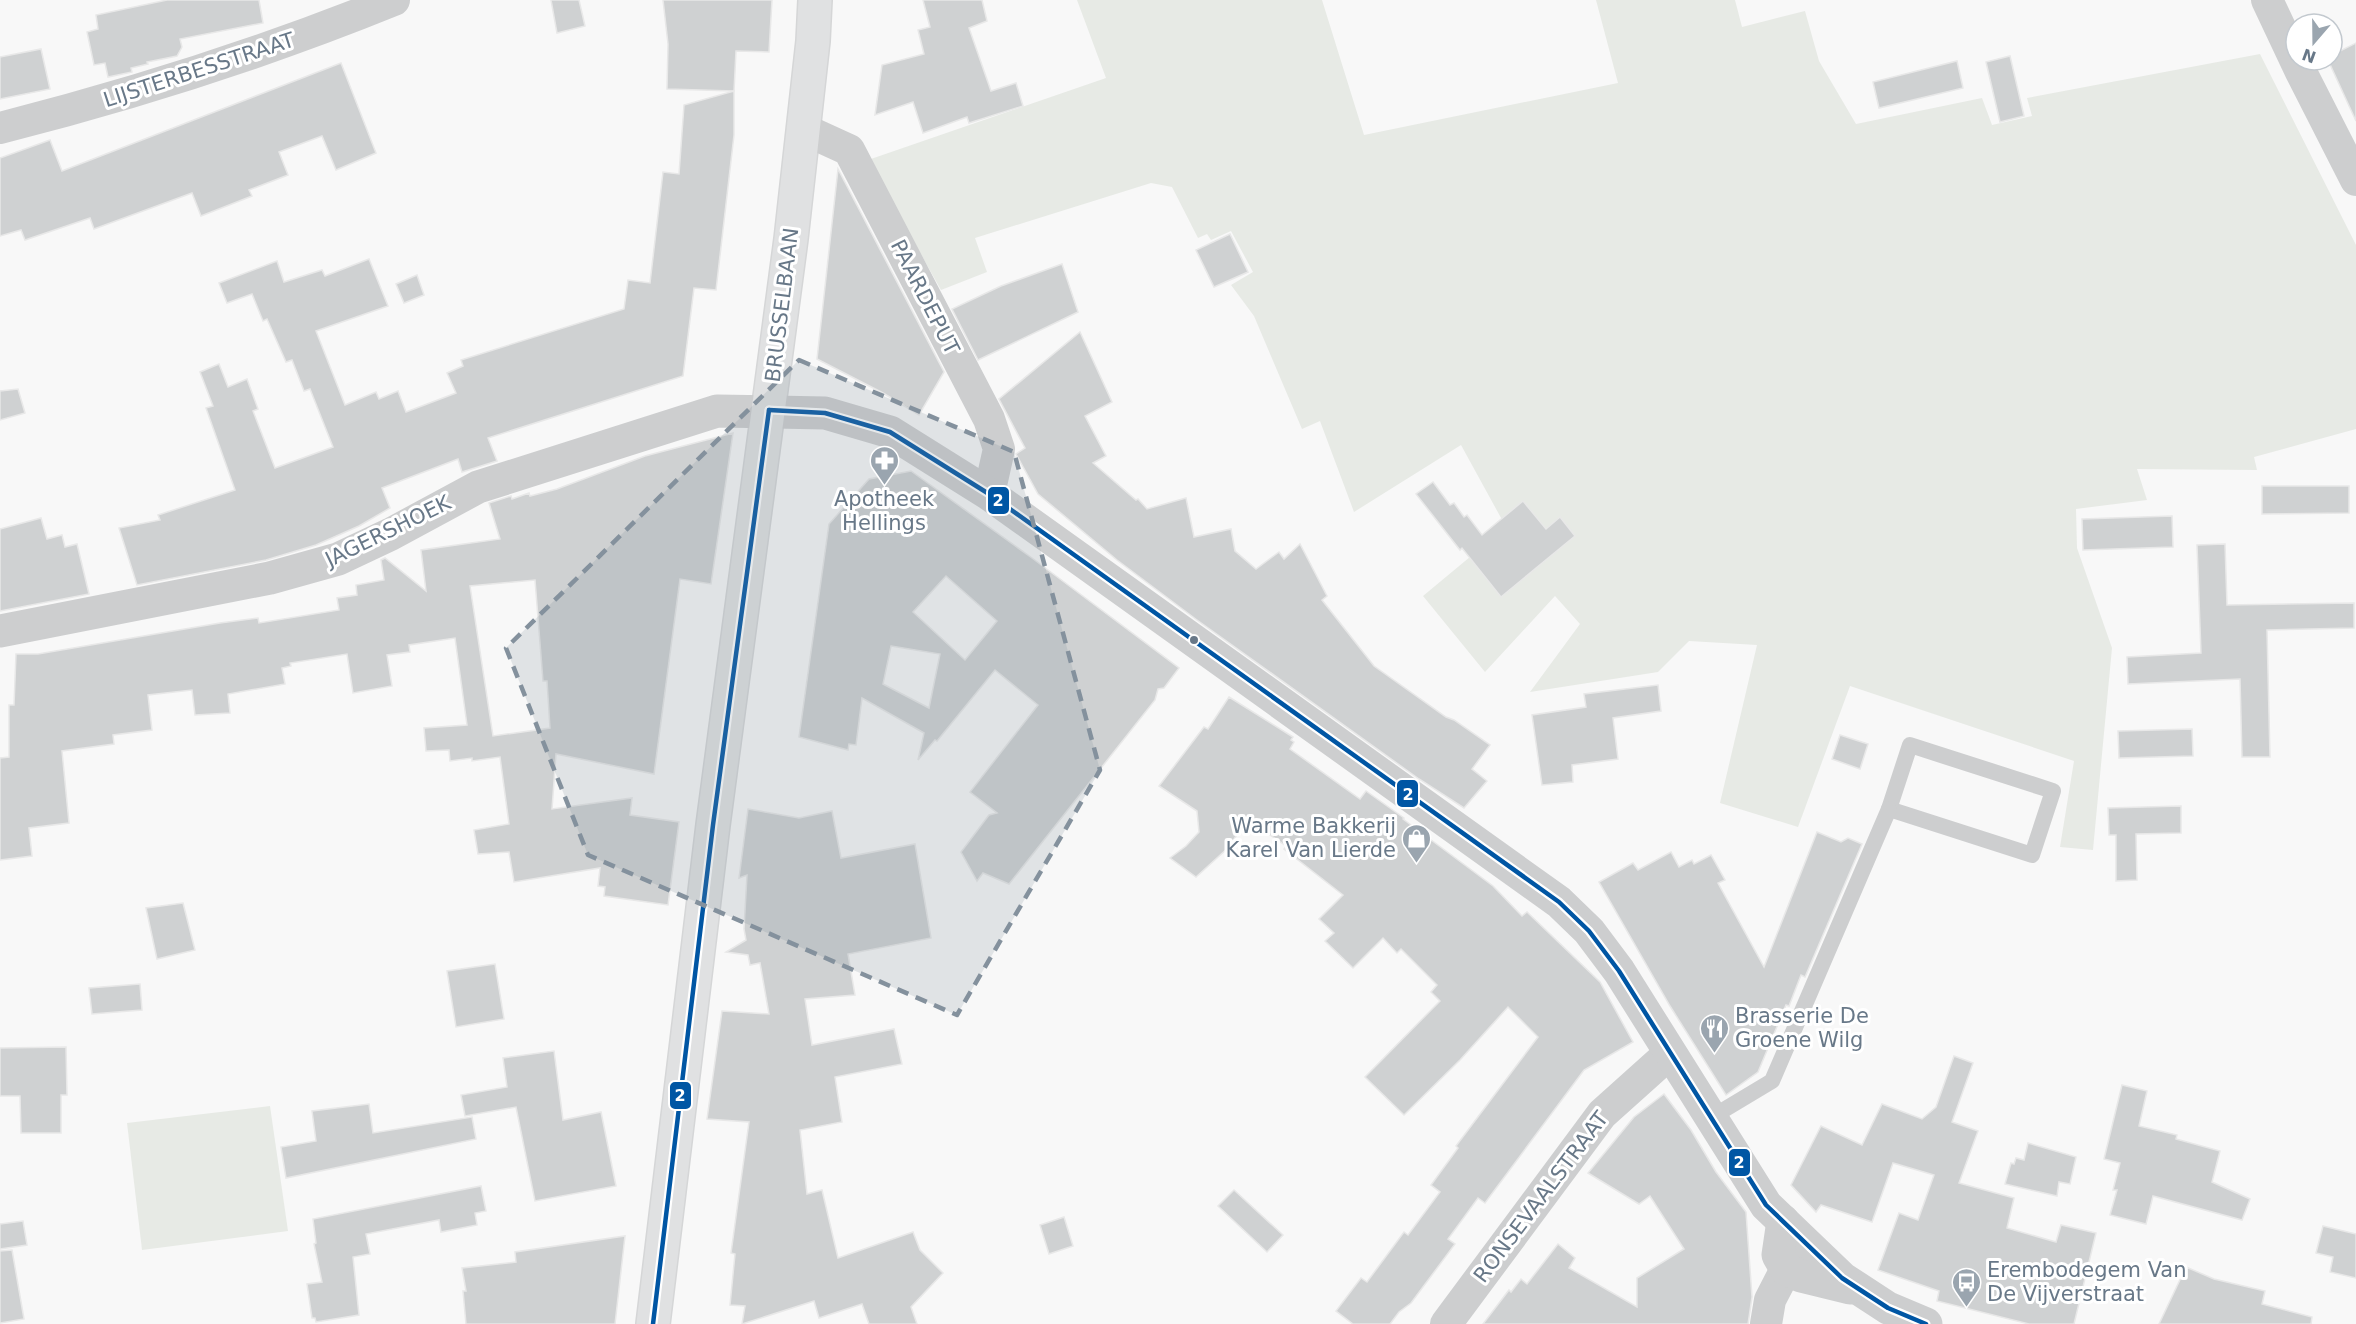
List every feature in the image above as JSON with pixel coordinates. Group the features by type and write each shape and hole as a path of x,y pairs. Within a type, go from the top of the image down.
{"main road":[{"name":"BRUSSELBAAN","path":"653,1324 715,813 769,410 813,41 815,0"}],"street":[{"name":"LIJSTERBESSTRAAT","path":"0,128 98,103 253,53 394,0"},
{"path":"2267,0 2356,180"},
{"name":"PAARDEPUT","path":"803,129 849,150 989,419 999,449 989,495"},
{"name":"JAGERSHOEK","path":"0,631 270,578 338,559 391,534 477,487 717,411 769,410 825,413 890,432 989,495 1559,902 1589,931 1619,972 1766,1205 1842,1278 1863,1292"},
{"name":"RONSEVAALSTRAAT","path":"1446,1324 1602,1114 1670,1053"},
{"path":"1783,1221 1778,1255 1786,1269 1801,1276 1828,1281 1863,1292 1888,1308 1926,1324"},
{"path":"1766,1324 1770,1300 1786,1269"}],"lane":[{"path":"1712,1117 1772,1082 1889,809 1910,745 2053,791 2032,855 1889,809"}],"highlighted area":[{"path":"799,360 1014,452 1100,770 957,1015 588,855 506,648"}],"shaded area":[{"path":"1077,0 1322,0 1364,135 1618,83 1596,0 1735,0 1742,27 1805,11 1819,61 1856,124 1982,98 1992,125 2032,116 2027,98 2260,54 2356,245 2356,429 2254,457 2257,470 2137,469 2147,500 2076,509 2077,548 2112,648 2093,850 2060,847 2074,761 1850,686 1798,827 1720,803 1757,645 1689,641 1658,672 1530,692 1580,624 1555,596 1485,672 1423,596 1506,527 1461,445 1354,512 1320,421 1302,429 1254,316 1231,285 1253,272 1231,231 1211,240 1207,234 1198,238 1172,187 1151,183 975,238 987,272 941,290 868,160 1106,78"},
{"path":"270,1106 288,1231 142,1250 127,1123"}],"building":[{"path":"167,0 259,0 263,23 180,39 182,47 177,56 147,62 148,64 131,68 132,72 108,77 105,63 94,65 87,32 98,29 96,15"},
{"path":"551,0 579,0 585,26 557,33"},
{"path":"663,0 772,0 769,52 736,51 734,91 667,89 668,44"},
{"path":"923,0 982,0 987,21 969,28 991,91 1016,83 1023,106 969,123 967,117 923,133 913,102 875,115 882,65 924,54 918,30 930,27"},
{"path":"2356,43 2356,121 2334,72 2344,72 2344,49"},
{"path":"41,49 50,89 0,99 0,57"},
{"path":"2010,56 2024,116 2000,122 1986,62"},
{"path":"1957,61 1963,88 1879,108 1873,82"},
{"path":"341,63 376,153 336,170 322,136 279,152 288,175 249,190 252,196 201,216 192,193 94,229 90,218 25,240 21,230 0,236 0,158 50,140 62,171"},
{"path":"734,91 734,135 716,290 694,288 683,376 488,438 497,461 462,472 458,459 382,488 390,508 359,526 316,545 266,560 137,585 119,528 160,520 158,515 235,490 206,408 213,406 200,372 219,364 228,387 247,379 258,409 253,411 275,468 333,447 310,389 304,391 292,360 286,362 267,319 263,321 252,294 227,303 219,283 277,261 284,282 322,270 325,276 369,259 388,306 316,331 345,405 376,392 379,399 398,391 406,412 456,393 447,373 463,366 461,360 624,309 628,280 650,283 663,172 679,174 684,105"},
{"path":"838,169 944,372 919,415 883,393 817,359"},
{"path":"1230,234 1248,272 1214,287 1196,250"},
{"path":"1062,264 1078,312 978,360 952,309 1001,286"},
{"path":"417,275 424,295 404,303 396,284"},
{"path":"1080,332 1112,402 1085,416 1106,456 1093,463 1147,509 1186,498 1194,537 1231,529 1235,551 1256,569 1279,552 1284,559 1300,544 1327,596 1322,600 1374,666 1490,745 1472,769 1487,781 1464,808 1419,779 1197,620 1117,560 1038,494 1016,454 1025,448 999,399"},
{"path":"18,389 25,413 0,420 0,391"},
{"path":"733,433 711,584 680,579 654,774 556,754 552,809 632,798 630,815 679,822 668,905 604,896 605,887 598,886 600,868 514,882 509,852 478,854 474,830 509,824 500,757 450,761 449,750 426,751 424,728 467,725 455,638 409,645 410,652 387,655 392,686 353,693 347,654 290,663 291,666 282,668 285,684 228,694 230,713 195,715 192,690 148,695 152,730 113,735 114,744 62,751 69,823 29,828 32,856 0,860 0,758 9,757 9,705 14,705 16,654 38,654 220,623 258,618 259,623 339,610 337,598 357,595 356,585 384,580 381,560 385,558 426,591 421,550 500,539 489,503 511,496 512,499 529,493 530,496 557,489 645,456","holes":["535,580 543,681 547,681 550,728 493,736 470,586"]},
{"path":"911,471 1179,668 1164,688 1158,689 1155,700 1009,884 983,873 977,881 961,852 989,815 997,813 970,792 1038,705 995,670 937,741 935,740 918,760 924,733 862,698 856,745 849,744 848,750 799,737 829,524 869,479","holes":["946,576 997,621 965,660 913,612","891,646 940,654 929,708 883,684"]},
{"path":"1433,482 1450,505 1454,503 1464,517 1467,515 1482,535 1523,501 1546,529 1560,517 1575,536 1501,597 1416,494"},
{"path":"2262,486 2349,486 2349,513 2262,514"},
{"path":"2172,516 2173,547 2083,550 2082,519"},
{"path":"41,518 47,539 62,535 65,547 77,544 89,594 0,611 0,529"},
{"path":"2225,544 2227,605 2354,603 2354,628 2267,630 2270,757 2242,757 2240,679 2128,684 2127,657 2201,653 2197,545"},
{"path":"1658,685 1661,711 1613,718 1618,759 1572,765 1573,782 1542,785 1532,715 1586,707 1584,694"},
{"path":"1229,697 1293,737 1291,740 1294,742 1290,749 1360,799 1366,791 1493,886 1522,916 1527,912 1600,982 1633,1042 1584,1070 1485,1203 1478,1198 1448,1239 1455,1244 1411,1303 1399,1312 1390,1324 1353,1324 1336,1311 1361,1278 1367,1282 1404,1232 1408,1235 1440,1192 1431,1185 1458,1148 1456,1146 1538,1037 1508,1007 1460,1060 1404,1115 1365,1077 1440,1001 1431,992 1437,985 1401,949 1397,953 1383,938 1353,968 1325,941 1334,933 1319,919 1343,895 1284,849 1286,846 1247,819 1229,847 1196,877 1170,858 1199,832 1197,811 1159,786 1204,727 1208,729"},
{"path":"2192,729 2193,756 2119,758 2118,731"},
{"path":"1840,735 1868,744 1860,769 1832,759"},
{"path":"2181,806 2181,833 2136,834 2137,880 2116,881 2116,835 2109,835 2108,808"},
{"path":"748,809 799,818 832,811 841,858 915,844 931,938 848,954 855,995 805,999 812,1045 894,1029 902,1064 835,1077 842,1122 800,1130 807,1194 822,1190 838,1258 913,1232 920,1250 943,1273 911,1307 917,1324 869,1324 862,1304 819,1318 814,1301 742,1324 745,1306 730,1305 735,1254 731,1253 749,1122 707,1119 722,1011 769,1014 760,963 750,965 748,955 726,952 746,940 744,929 747,875 739,878"},
{"path":"1817,832 1841,842 1848,838 1862,844 1805,977 1801,975 1789,1006 1786,1005 1758,1072 1726,1095 1670,1006 1599,882 1633,863 1638,870 1671,852 1679,867 1692,860 1694,864 1711,855 1725,880 1718,883 1764,967"},
{"path":"183,903 195,950 157,959 146,908"},
{"path":"495,964 504,1019 456,1027 447,971"},
{"path":"140,984 142,1010 92,1014 89,988"},
{"path":"66,1047 67,1095 61,1095 61,1133 21,1133 20,1096 0,1096 0,1048"},
{"path":"554,1051 563,1120 601,1112 616,1186 535,1201 516,1107 465,1116 461,1095 507,1087 503,1058"},
{"path":"1954,1056 1973,1063 1952,1122 1978,1131 1959,1183 2014,1198 2007,1228 2056,1242 2061,1225 2096,1233 2074,1324 2029,1324 1937,1301 1939,1291 1878,1270 1899,1213 1918,1220 1934,1175 1893,1163 1872,1222 1821,1205 1816,1212 1791,1185 1821,1126 1862,1145 1882,1104 1922,1119 1936,1107"},
{"path":"2122,1085 2147,1091 2139,1126 2177,1135 2176,1139 2220,1151 2212,1182 2250,1199 2242,1220 2153,1196 2146,1224 2110,1215 2117,1190 2113,1190 2120,1163 2104,1159"},
{"path":"1664,1094 1691,1130 1716,1172 1746,1212 1752,1297 1748,1324 1483,1324 1509,1290 1511,1292 1521,1279 1527,1284 1558,1244 1575,1258 1569,1268 1637,1307 1637,1278 1684,1249 1650,1196 1639,1204 1588,1173 1634,1117"},
{"path":"369,1104 373,1133 472,1117 476,1139 286,1178 281,1147 316,1141 312,1111"},
{"path":"2028,1143 2076,1157 2070,1184 2059,1182 2057,1196 2005,1184 2011,1163 2014,1164 2016,1158 2024,1160"},
{"path":"481,1186 486,1211 475,1213 477,1225 441,1232 439,1220 366,1234 370,1254 353,1257 359,1315 316,1322 315,1318 312,1318 307,1284 322,1282 314,1244 316,1243 313,1219"},
{"path":"1234,1190 1283,1235 1267,1252 1218,1206"},
{"path":"1064,1217 1073,1246 1049,1254 1040,1225"},
{"path":"23,1221 27,1245 0,1249 0,1224"},
{"path":"2323,1226 2356,1234 2356,1278 2330,1272 2333,1257 2316,1253"},
{"path":"625,1236 615,1324 466,1324 463,1291 466,1291 462,1268 516,1262 515,1252"},
{"path":"12,1250 24,1319 0,1323 0,1251"},
{"path":"2186,1267 2214,1279 2265,1291 2262,1304 2312,1317 2311,1324 2159,1324"}],"transit line":[{"name":"2","path":"769,410 825,413 890,432 989,494 1559,902 1589,931 1619,971 1766,1205 1842,1278 1888,1308 1926,1324"},
{"name":"2","path":"653,1324 713,825 769,410"}],"place":[{"name":"Apotheek Hellings","path":"884,486"},
{"name":"Warme Bakkerij Karel Van Lierde","path":"1417,864"},
{"name":"Brasserie De Groene Wilg","path":"1714,1054"},
{"name":"Erembodegem Van De Vijverstraat","path":"1966,1308"}]}
